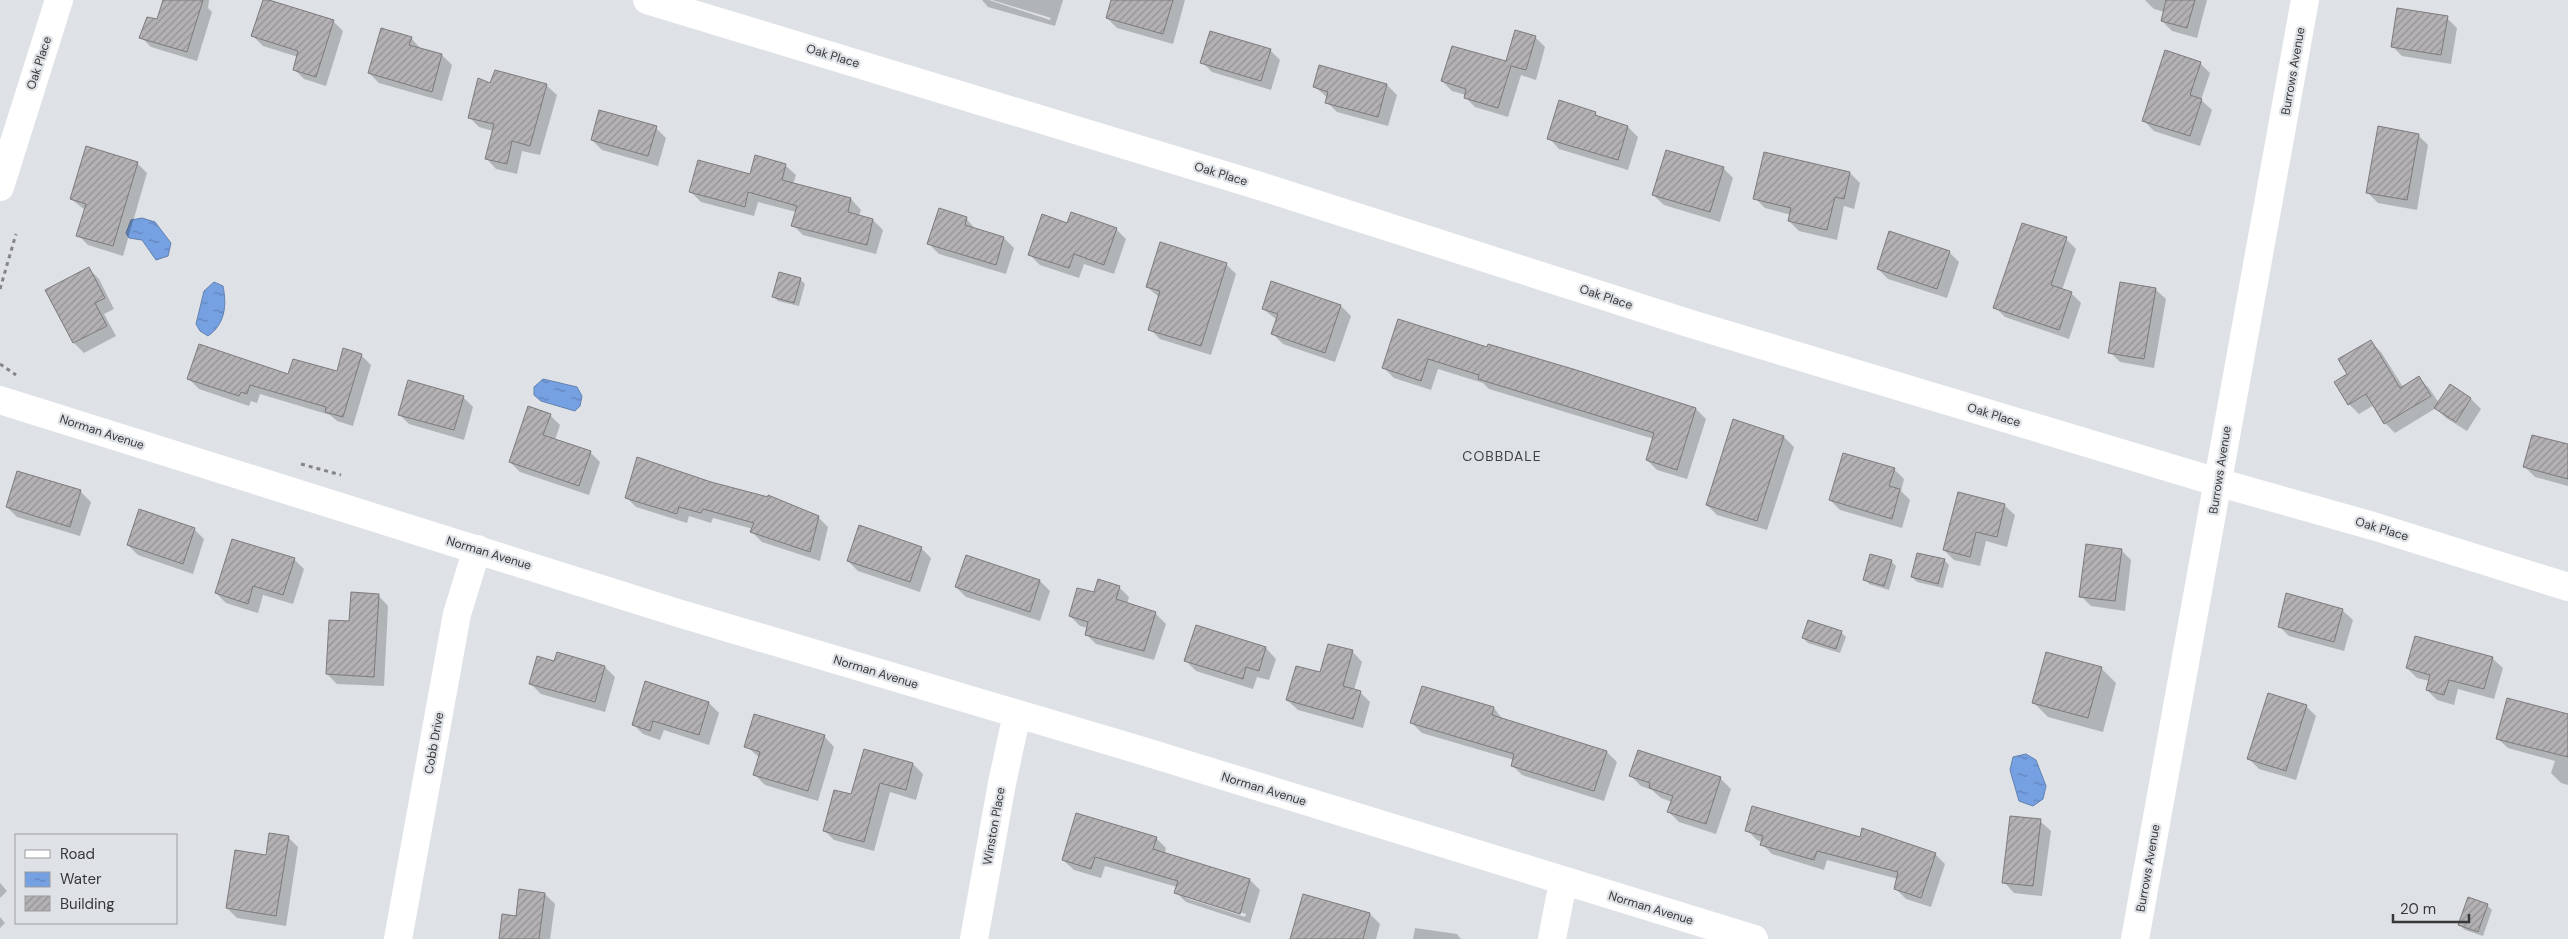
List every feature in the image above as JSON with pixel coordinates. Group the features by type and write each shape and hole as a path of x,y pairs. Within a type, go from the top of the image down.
{"street":[{"name":"Oak Place","path":"0,187 59,0"},
{"name":"Oak Place","path":"647,0 1260,186 1697,326 2218,482 2373,526 2568,587"},
{"name":"Burrows Avenue","path":"2135,939 2306,0"},
{"name":"Norman Avenue","path":"0,400 678,613 1017,714 1754,939"},
{"name":"Cobb Drive","path":"398,939 457,614 477,549"},
{"name":"Winston Place","path":"974,939 1002,783 1017,714"},
{"path":"1552,939 1563,882"}],"path":[{"path":"0,289 16,234"}],"water":[{"path":"142,218 155,222 171,243 168,256 156,260 142,240 129,238 126,233 131,220"},
{"path":"214,282 223,286 225,301 221,320 214,331 208,336 200,331 196,324 204,291"},
{"path":"543,379 577,387 582,396 580,406 575,411 541,401 534,395 534,387"},
{"path":"2026,754 2036,760 2046,786 2043,799 2033,806 2019,801 2010,770 2013,757"}],"building":[{"path":"163,0 203,0 187,52 139,38 147,17 157,19"},
{"path":"263,0 269,0 334,20 316,77 293,70 298,51 251,36"},
{"path":"1111,0 1173,0 1163,34 1106,18"},
{"path":"2166,0 2195,0 2187,28 2161,21"},
{"path":"2397,8 2448,16 2441,55 2391,47"},
{"path":"381,28 412,37 409,45 442,54 432,92 368,73"},
{"path":"1515,30 1536,36 1526,70 1511,66 1498,108 1464,98 1466,89 1441,81 1452,46 1506,61"},
{"path":"1210,31 1271,49 1261,81 1200,63"},
{"path":"2165,50 2201,62 2190,95 2202,99 2190,136 2142,121"},
{"path":"1319,65 1387,84 1378,117 1325,103 1328,92 1313,87"},
{"path":"495,70 547,84 530,146 512,141 507,164 485,159 494,124 468,118 478,78 490,83"},
{"path":"1559,100 1596,112 1595,115 1628,126 1618,160 1547,139"},
{"path":"599,110 657,126 648,156 591,140"},
{"path":"2378,126 2419,134 2407,200 2366,193"},
{"path":"86,146 138,162 113,246 76,236 86,204 70,199"},
{"path":"1666,150 1724,167 1710,212 1652,195"},
{"path":"1764,152 1850,172 1844,199 1835,197 1827,230 1788,221 1791,208 1753,199"},
{"path":"755,155 786,164 782,180 851,198 848,212 873,219 867,245 791,226 797,206 748,192 745,207 689,192 698,160 750,174"},
{"path":"939,208 967,217 965,225 1004,237 996,265 927,244"},
{"path":"1071,212 1117,228 1104,265 1074,254 1069,268 1028,255 1042,214 1067,223"},
{"path":"2022,223 2067,237 2051,285 2072,292 2059,330 1993,308"},
{"path":"1889,231 1950,251 1937,289 1877,269"},
{"path":"1160,242 1227,263 1201,346 1148,330 1160,291 1146,287"},
{"path":"89,267 105,298 95,303 107,326 73,343 45,290"},
{"path":"779,272 801,278 794,303 772,297"},
{"path":"1271,281 1341,305 1325,353 1271,334 1278,314 1262,309"},
{"path":"2120,282 2156,288 2144,359 2108,353"},
{"path":"1398,319 1487,347 1488,344 1573,369 1696,408 1677,470 1646,460 1654,433 1478,379 1479,375 1428,359 1421,381 1382,368"},
{"path":"2371,340 2400,388 2419,376 2431,396 2384,424 2366,394 2348,405 2334,382 2347,374 2338,359"},
{"path":"199,344 288,374 293,359 337,371 343,348 362,354 343,417 325,412 326,407 250,385 247,394 241,392 239,396 187,379"},
{"path":"408,380 464,396 454,430 398,415"},
{"path":"2450,384 2471,398 2456,422 2434,408"},
{"path":"528,406 551,414 543,435 591,451 579,486 509,462"},
{"path":"1733,419 1784,436 1757,521 1706,505"},
{"path":"2532,435 2568,444 2568,479 2523,467"},
{"path":"1843,453 1895,468 1889,486 1900,489 1892,519 1829,500"},
{"path":"637,457 711,482 768,497 768,495 819,516 810,552 750,532 754,523 703,509 701,513 679,507 677,514 625,498"},
{"path":"17,471 81,490 70,527 6,507"},
{"path":"1958,492 2005,504 1997,537 1976,532 1970,557 1943,550"},
{"path":"139,509 195,528 183,564 127,545"},
{"path":"859,525 922,547 910,582 847,561"},
{"path":"232,539 295,558 283,595 253,586 248,604 215,593"},
{"path":"2086,544 2122,549 2115,601 2079,597"},
{"path":"1917,553 1945,559 1938,584 1911,577"},
{"path":"1870,554 1892,560 1884,586 1863,580"},
{"path":"966,555 1040,580 1030,612 955,587"},
{"path":"1098,579 1120,586 1116,599 1156,612 1144,651 1085,635 1088,622 1069,616 1077,588 1094,592"},
{"path":"351,592 379,594 374,677 326,674 329,620 349,621"},
{"path":"2286,593 2343,609 2334,642 2278,627"},
{"path":"1808,620 1842,631 1836,649 1802,638"},
{"path":"1196,625 1266,647 1259,671 1246,667 1243,679 1184,661"},
{"path":"2415,636 2493,657 2484,689 2449,680 2444,695 2426,690 2430,675 2406,668"},
{"path":"1328,644 1353,650 1343,686 1361,691 1353,719 1286,700 1296,666 1320,672"},
{"path":"557,652 605,666 595,702 529,684 537,656 554,661"},
{"path":"2046,652 2102,667 2088,718 2032,703"},
{"path":"645,681 709,702 699,735 653,721 650,731 632,725"},
{"path":"1422,686 1494,707 1492,715 1607,751 1594,791 1511,766 1514,754 1410,723"},
{"path":"2268,693 2307,705 2286,771 2247,759"},
{"path":"2507,698 2568,714 2568,757 2496,739"},
{"path":"754,714 825,735 808,791 753,775 760,752 744,747"},
{"path":"864,749 913,763 906,790 880,783 864,842 823,831 834,790 851,794"},
{"path":"1638,750 1721,777 1706,824 1667,812 1673,796 1649,788 1650,783 1629,776"},
{"path":"1752,806 1860,837 1862,828 1936,853 1921,898 1894,889 1898,872 1817,851 1814,860 1760,845 1763,836 1745,831"},
{"path":"1076,813 1157,837 1153,849 1250,879 1240,914 1174,893 1178,881 1095,857 1091,869 1062,860"},
{"path":"2010,816 2041,819 2033,886 2002,883"},
{"path":"269,833 289,836 276,916 226,908 235,850 266,855"},
{"path":"519,889 545,893 539,939 499,939 502,914 516,916"},
{"path":"1303,894 1370,913 1363,939 1290,939"},
{"path":"2468,897 2488,904 2478,932 2458,925"}],"district":[{"name":"COBBDALE","path":"1502,456"}]}
